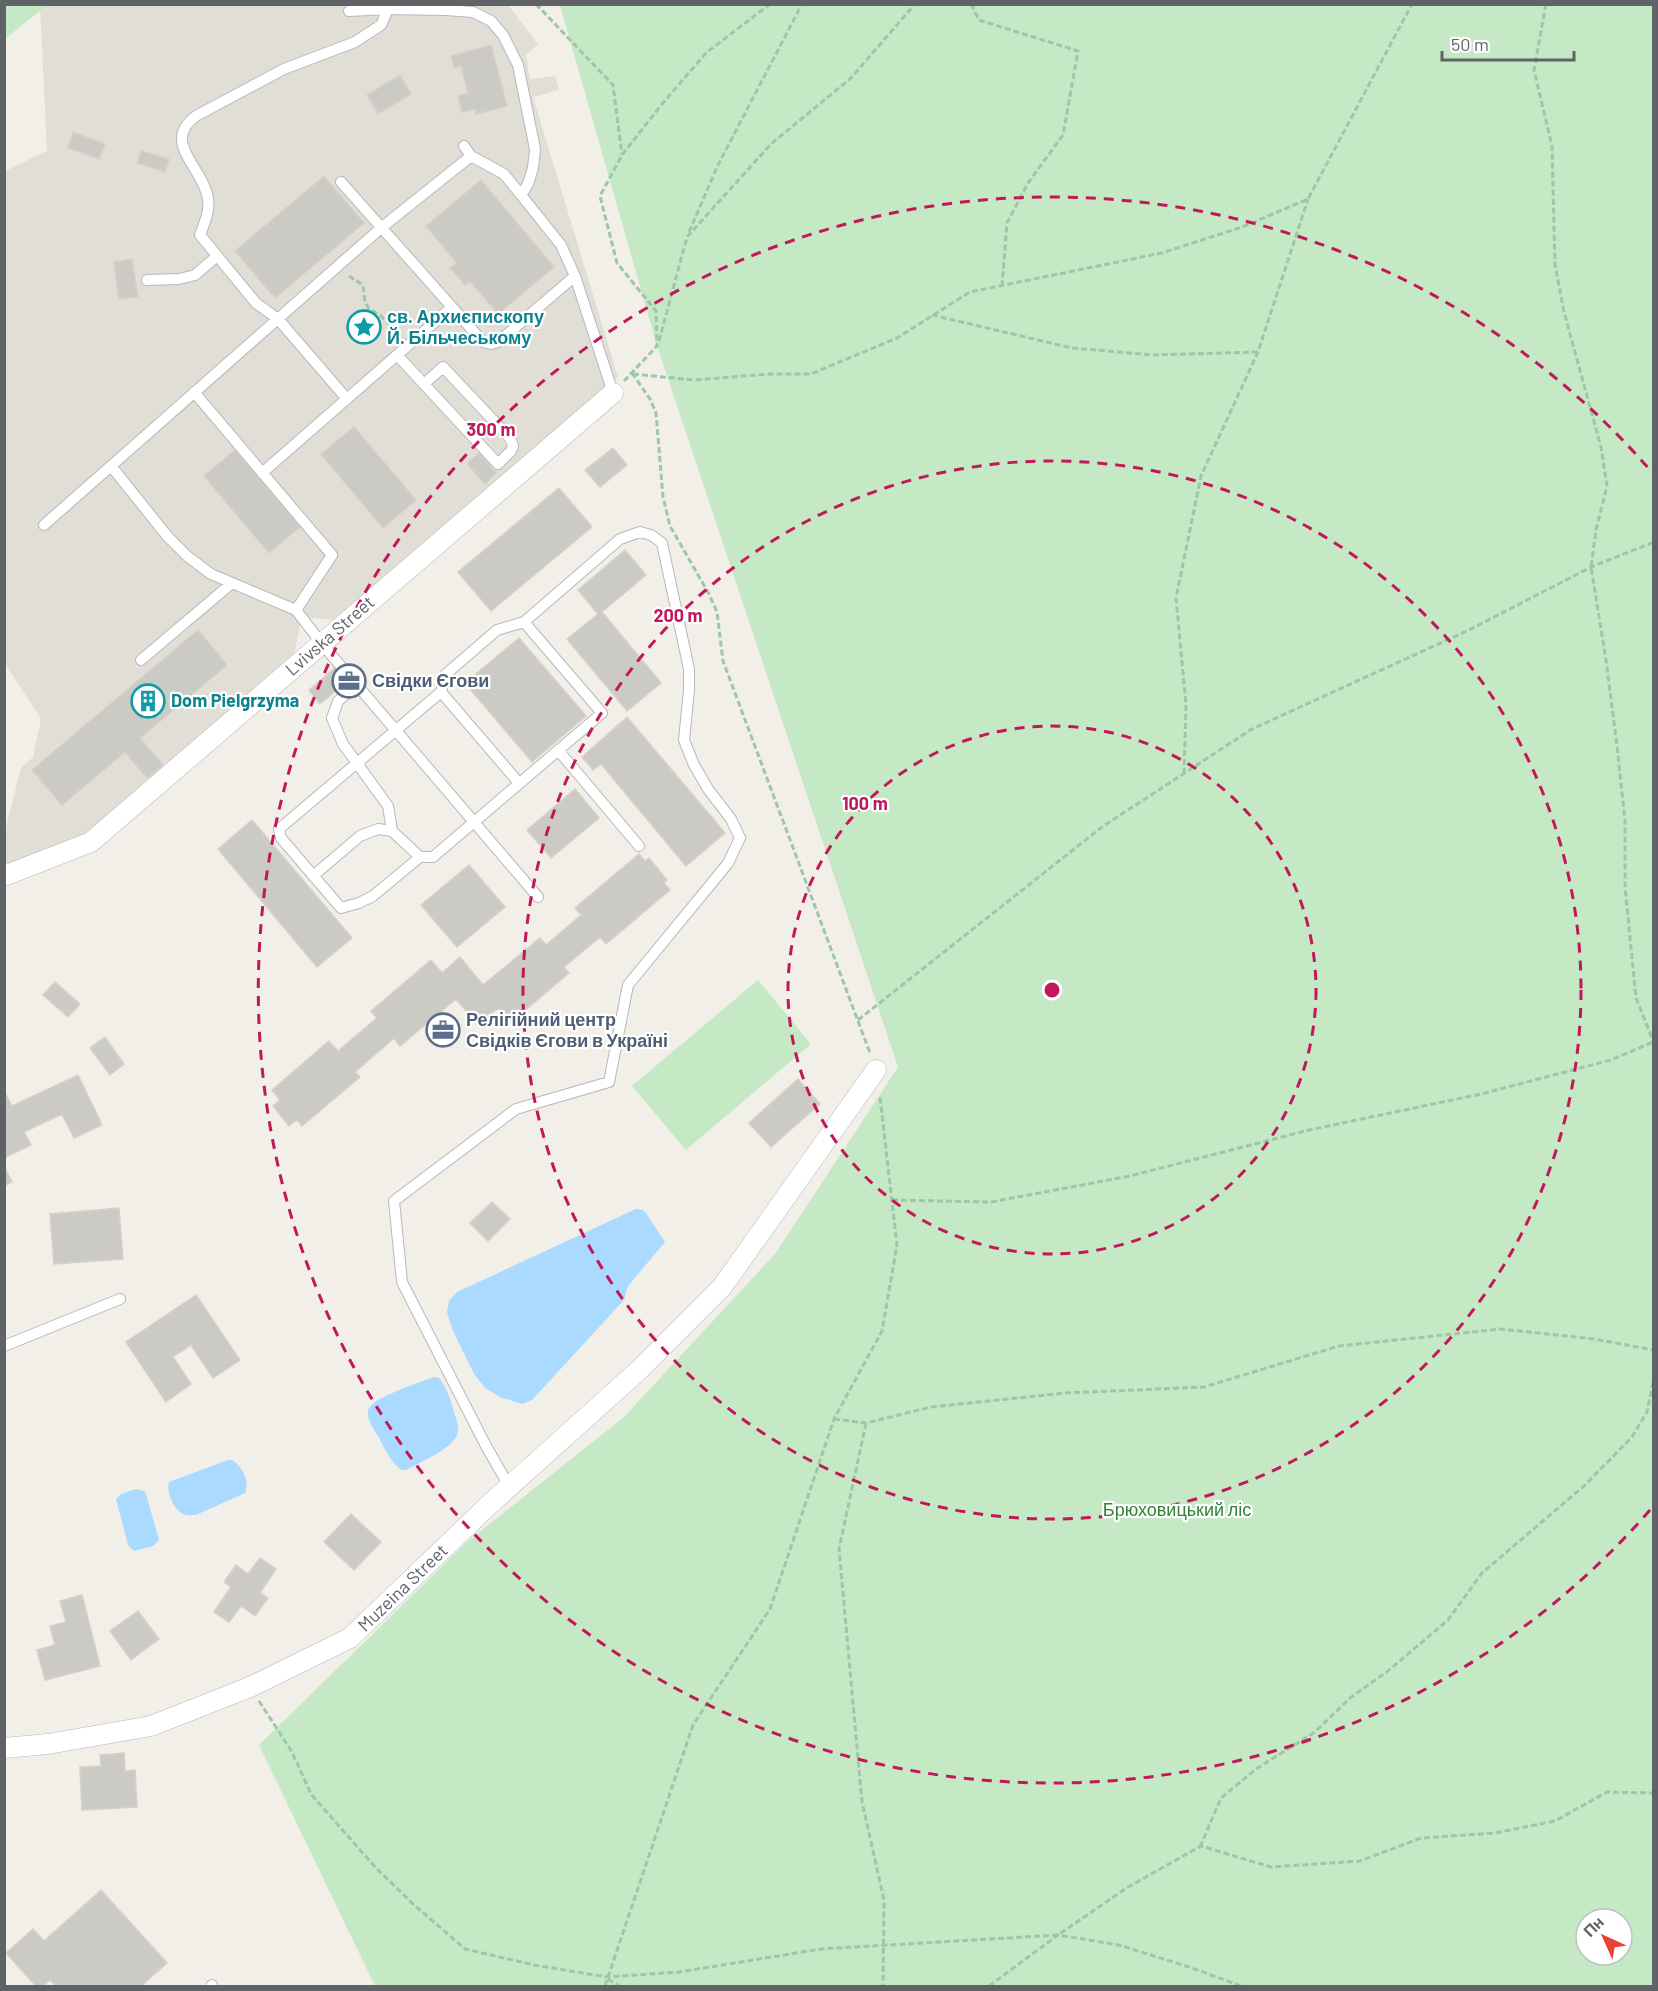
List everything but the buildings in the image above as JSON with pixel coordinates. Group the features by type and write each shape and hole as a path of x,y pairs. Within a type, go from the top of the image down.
{"street":[{"name":"Lvivska Street","path":"4,876 91,842 613,393"},
{"name":"Muzeina Street","path":"4,1748 48,1744 151,1726 250,1687 351,1638 509,1486 639,1370 722,1287 876,1070"}],"lane":[{"path":"347,399 278,319 256,303 200,236 206,220 208,200 202,178 183,147 182,133 185,126 196,116 284,69 354,42 381,24 388,9"},
{"path":"349,11 388,9 472,12 491,21 503,34 518,65 535,149 533,168 528,184 521,195"},
{"path":"44,525 468,151 504,174 561,245 574,276 613,393"},
{"path":"340,182 483,342 491,344 498,342 574,276"},
{"path":"147,280 179,279 195,275 217,256"},
{"path":"262,473 452,307"},
{"path":"397,355 513,479"},
{"path":"424,384 443,367 510,438 513,446 511,451 498,464"},
{"path":"194,393 332,555 296,610"},
{"path":"111,466 168,537 187,556 211,574 296,610 322,644 538,897"},
{"path":"509,1486 402,1282 394,1201 516,1108 609,1082 628,985 728,863 740,838 731,819 708,789 694,765 684,740 689,669 662,543 651,535 640,532 620,540 524,622 497,630 446,674 441,692 279,829 281,838 341,908 373,896 420,857 433,857 602,713 524,622"},
{"path":"141,660 232,584"},
{"path":"357,685 338,701 332,718 342,744 388,806 392,831 420,857"},
{"path":"441,692 519,783"},
{"path":"558,750 639,846"},
{"path":"313,876 360,836 378,830 392,831"},
{"path":"4,1346 120,1299"}],"path":[{"path":"536,4 613,85 622,155"},
{"path":"657,346 656,311 617,262 600,196 622,155 706,53 770,4"},
{"path":"613,393 657,346 687,237 718,165 802,4"},
{"path":"687,237 771,144 851,78 915,4"},
{"path":"971,4 979,20 1078,51 1063,135 1028,183 1007,223 1002,285"},
{"path":"1184,774 1186,705 1176,598 1201,476 1258,352 1308,199 1412,4"},
{"path":"892,1200 991,1202 1130,1176 1309,1130 1481,1094 1611,1060 1653,1042 1636,998 1625,887 1625,821 1619,756 1591,567 1596,530 1607,486 1601,447 1564,312 1555,265 1552,147 1534,70 1546,4"},
{"path":"632,374 694,380 811,374 897,338 970,291 1162,254 1242,227 1308,199"},
{"path":"337,266 363,285 365,301 369,309 388,322 392,346 397,355"},
{"path":"932,315 1072,348 1153,355 1258,352"},
{"path":"605,1986 693,1725 770,1609 834,1419 882,1330 897,1245 876,1070 723,661 717,612 670,526 663,497 656,413 650,399 632,374"},
{"path":"858,1020 1102,827 1252,729 1469,630 1591,567 1653,542"},
{"path":"834,1419 866,1423 931,1407 1065,1393 1204,1387 1339,1346 1501,1329 1594,1339 1653,1350"},
{"path":"989,1986 1128,1887 1201,1846 1221,1798 1256,1768 1315,1732 1350,1698 1388,1671 1448,1620 1482,1573 1584,1486 1632,1437 1647,1412 1653,1378"},
{"path":"866,1423 838,1549 862,1802 884,1900 883,1986"},
{"path":"250,1687 292,1752 311,1794 375,1867 412,1903 465,1948 534,1965 607,1977 679,1972 821,1949 1058,1935 1119,1946 1241,1986"},
{"path":"1201,1846 1271,1867 1360,1862 1421,1838 1496,1833 1555,1821 1607,1792 1653,1793"},
{"path":"607,1977 619,1986"}],"shaded area":[{"path":"40,5 508,5 538,44 526,55 530,79 555,76 559,90 533,97 618,377 336,620 302,617 293,659 84,835 9,868 5,858 5,831 21,768 33,757 41,719 4,662 5,171 47,151"}],"green space":[{"path":"5,4 47,4 47,5 5,39"},
{"name":"Брюховицький ліс","path":"560,5 1653,5 1653,1986 375,1986 259,1745 468,1541 623,1418 775,1254 898,1067 657,346"},
{"path":"758,980 811,1044 686,1150 632,1086"}],"water":[{"path":"636,1209 646,1213 665,1242 628,1286 624,1300 532,1400 522,1404 500,1397 485,1388 474,1374 453,1331 447,1312 449,1301 457,1292"},
{"path":"434,1377 439,1378 450,1399 458,1427 456,1437 444,1449 428,1459 406,1470 401,1470 391,1459 373,1427 368,1417 368,1410 371,1405 387,1395"},
{"path":"232,1460 242,1470 246,1484 245,1493 196,1515 186,1515 178,1510 170,1496 169,1482"},
{"path":"136,1489 146,1494 159,1540 153,1546 134,1551 128,1545 116,1499 121,1494"}],"place":[{"name":"св. Архиєпископу Й. Більчеському","path":"364,327"},
{"name":"Свідки Єгови","path":"349,681"},
{"name":"Dom Pielgrzyma","path":"148,701"},
{"name":"Релігійний центр Свідків Єгови в Україні","path":"443,1030"}]}
